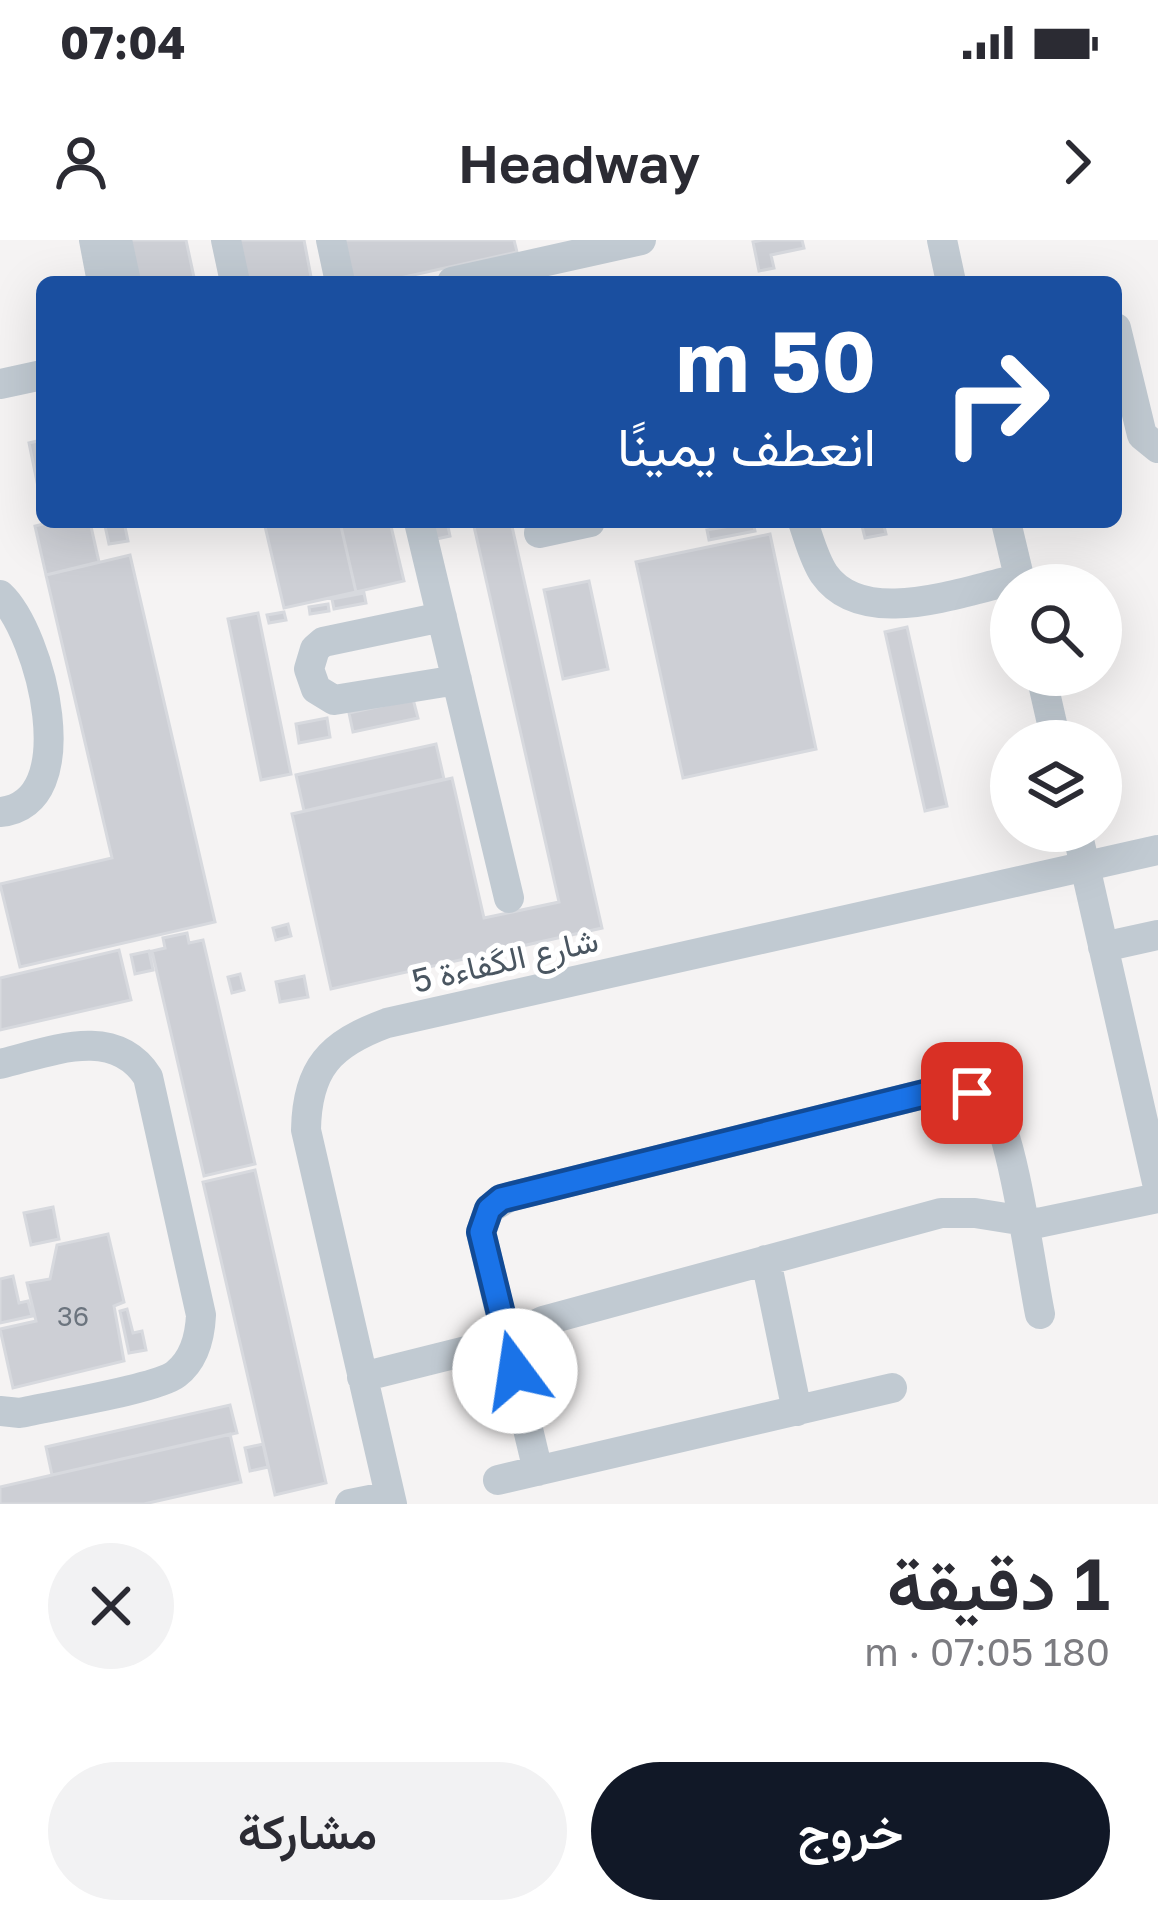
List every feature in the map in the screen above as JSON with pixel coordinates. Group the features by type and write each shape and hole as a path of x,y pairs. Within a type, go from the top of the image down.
{"street":[{"path":"94,240 101,276"},
{"path":"117,240 125,276"},
{"path":"226,240 234,276"},
{"path":"331,240 339,276"},
{"path":"471,276 551,250 641,240"},
{"path":"942,240 951,276"},
{"path":"1122,353 1142,435 1158,448"},
{"path":"0,385 36,376"},
{"path":"420,528 509,898"},
{"path":"539,533 562,528"},
{"path":"806,528 828,579 846,595 870,604 895,605 990,588"},
{"path":"1007,528 1016,564"},
{"path":"0,595 14,611 31,646 47,715 41,785 33,799 3,820"},
{"path":"442,617 323,642 310,659 310,680 324,696 344,700 457,680"},
{"name":"شارع الكَفاءة 5","path":"391,1500 306,1130 316,1073 337,1048 387,1023 1158,850"},
{"path":"362,1377 507,1339 543,1321 940,1213 975,1213 1022,1223 1052,1221 1157,1182 1082,852"},
{"path":"1103,947 1158,935"},
{"path":"0,1064 87,1044 124,1053 142,1069 148,1077 201,1316 190,1359 168,1380 20,1413 0,1411"},
{"path":"538,1471 481,1232 489,1209 501,1199 944,1089 972,1093 999,1119 1040,1314"},
{"path":"766,1260 797,1411"},
{"path":"498,1480 892,1388"},
{"path":"350,1504 391,1500"}],"building":[{"path":"129,240 186,240 194,276 137,276"},
{"path":"233,240 304,240 311,276 241,276"},
{"path":"340,240 514,240 517,252 409,276 348,276"},
{"path":"802,240 804,248 771,255 774,268 759,271 753,242"},
{"path":"36,441 36,477 29,443"},
{"path":"35,526 91,528 99,562 46,575"},
{"path":"105,528 125,528 128,541 109,544"},
{"path":"265,528 341,528 356,592 284,608"},
{"path":"341,528 391,528 404,581 356,592"},
{"path":"429,528 448,528 450,536 432,540"},
{"path":"474,528 512,528 602,928 331,989 292,814 452,778 484,918 559,902"},
{"path":"754,528 755,531 709,540 707,530"},
{"path":"862,528 884,528 886,534 865,538"},
{"path":"770,534 816,749 683,778 636,562"},
{"path":"130,555 215,922 20,967 0,884 112,858 46,575"},
{"path":"589,581 608,669 563,679 544,590"},
{"path":"364,593 366,603 334,609 332,599"},
{"path":"328,604 329,611 310,614 309,607"},
{"path":"284,612 286,620 269,623 267,615"},
{"path":"258,613 291,774 261,780 228,619"},
{"path":"907,627 947,806 925,811 885,632"},
{"path":"413,699 418,718 353,732 349,713"},
{"path":"327,718 330,737 299,743 296,724"},
{"path":"436,744 444,779 304,811 296,775"},
{"path":"288,924 291,936 276,940 273,928"},
{"path":"187,933 189,943 203,940 255,1164 204,1176 152,951 165,948 163,938"},
{"path":"119,950 131,1000 0,1030 0,978"},
{"path":"149,951 153,970 135,974 131,955"},
{"path":"240,974 244,990 232,993 228,977"},
{"path":"304,976 308,997 280,1002 276,982"},
{"path":"255,1170 326,1483 275,1495 203,1182"},
{"path":"53,1207 59,1239 31,1245 24,1213"},
{"path":"108,1234 124,1302 114,1306 124,1361 13,1388 0,1329 36,1321 27,1283 50,1279 57,1245"},
{"path":"13,1276 19,1303 28,1301 32,1316 0,1323 0,1279"},
{"path":"127,1309 133,1333 142,1331 146,1350 129,1353 120,1311"},
{"path":"230,1405 237,1433 52,1475 46,1447"},
{"path":"230,1434 241,1482 144,1504 0,1504 0,1487"},
{"path":"263,1444 268,1467 250,1471 245,1448"}],"route":[{"path":"515,1371 481,1232 489,1209 501,1199 944,1089 972,1093"}]}
